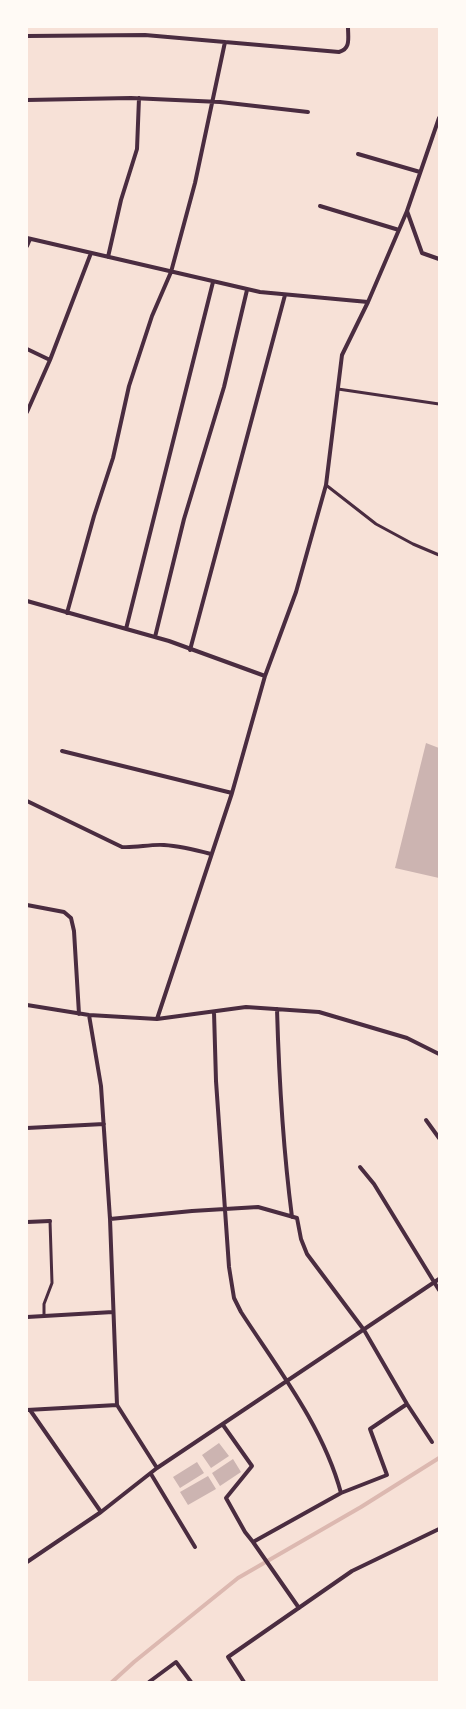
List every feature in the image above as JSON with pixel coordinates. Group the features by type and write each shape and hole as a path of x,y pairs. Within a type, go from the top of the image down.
{"street":[{"path":"27,36 145,35 339,52 344,51 348,47 348,27"},
{"path":"67,613 94,516 113,458 129,386 152,316 171,272 195,183 214,102 225,42"},
{"path":"108,257 121,200 137,149 139,98"},
{"path":"27,100 139,98 214,102 308,112"},
{"path":"157,1019 232,793 265,676 296,592 326,485 342,355 368,302 407,211 439,118"},
{"path":"358,154 420,172"},
{"path":"320,206 399,230"},
{"path":"407,211 422,253 439,259"},
{"path":"27,246 29,238 247,290 285,295 368,302"},
{"path":"27,412 50,360 91,253"},
{"path":"126,629 213,282"},
{"path":"155,638 184,518 224,387 247,290"},
{"path":"190,650 285,295"},
{"path":"27,349 50,360"},
{"path":"27,601 155,638 265,676"},
{"path":"62,751 232,793"},
{"path":"27,801 122,847 130,848 164,845 211,854"},
{"path":"27,905 64,912 71,918 74,931 79,1014"},
{"path":"27,1005 79,1014 157,1019 246,1008 319,1012 407,1038 439,1054"},
{"path":"277,1009 280,1104 292,1217"},
{"path":"214,1012 216,1081 229,1267 234,1298 241,1312 316,1429 335,1470 341,1493"},
{"path":"89,1015 101,1086 104,1124 110,1219 117,1405 157,1468"},
{"path":"426,1120 439,1138"},
{"path":"27,1128 104,1124"},
{"path":"360,1167 374,1184 439,1290"},
{"path":"110,1219 258,1207 297,1218 301,1239 307,1254 364,1330 407,1404 432,1442"},
{"path":"27,1222 50,1221"},
{"path":"27,1562 101,1512 157,1468 439,1279"},
{"path":"27,1317 113,1312"},
{"path":"253,1542 341,1493 387,1475 370,1429 407,1404"},
{"path":"28,1410 117,1405"},
{"path":"28,1410 101,1512"},
{"path":"223,1425 252,1466 226,1498 245,1532 258,1548 299,1608"},
{"path":"151,1474 195,1547"},
{"path":"244,1682 228,1657 352,1571 439,1529"},
{"path":"149,1682 176,1662 191,1682"}],"lane":[{"path":"338,389 439,404"},
{"path":"326,485 376,524 413,544 439,555"},
{"path":"44,1316 44,1304 52,1283 50,1221"}],"building":[{"path":"426,743 439,748 439,878 395,868"},
{"path":"219,1443 229,1456 211,1468 202,1455"},
{"path":"233,1459 241,1472 220,1486 212,1473"},
{"path":"197,1462 204,1473 180,1488 173,1477"},
{"path":"208,1476 216,1489 188,1505 180,1492"}],"waterway":[{"path":"112,1682 134,1662 238,1578 361,1507 439,1458"}]}
